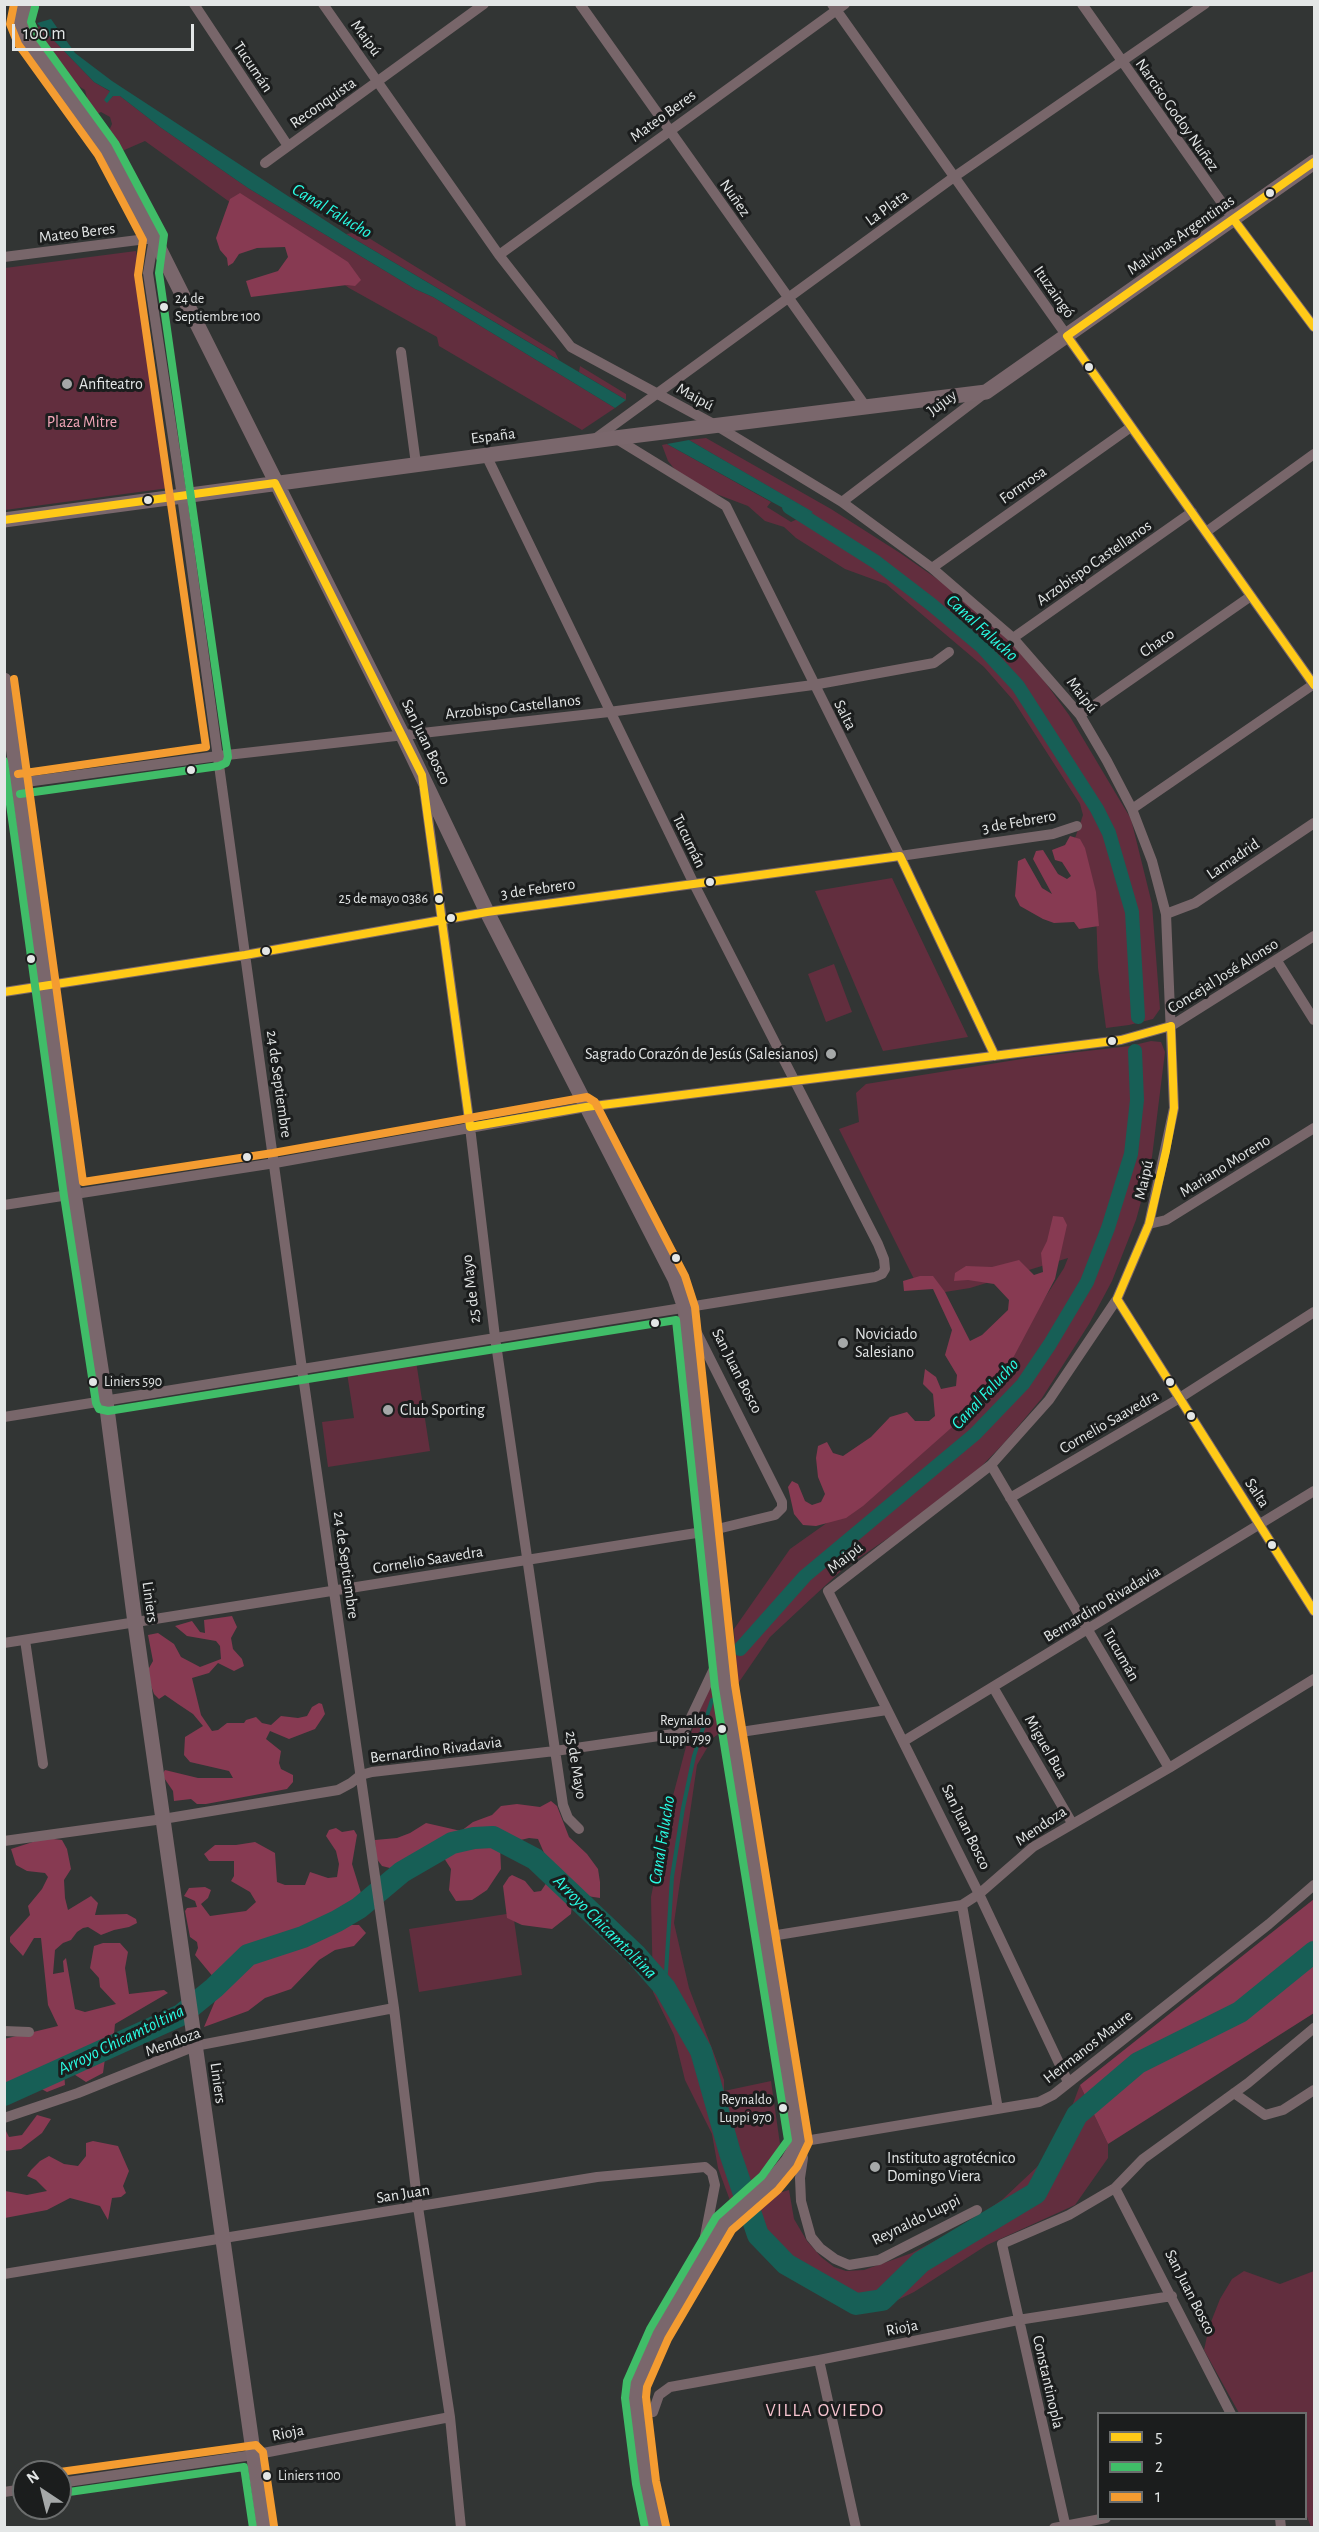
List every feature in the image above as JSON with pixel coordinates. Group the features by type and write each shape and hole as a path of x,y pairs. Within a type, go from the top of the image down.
{"street":[{"name":"San Juan Bosco","path":"25,4 20,23 27,39 106,149 154,238 422,774 487,912 675,1279 685,1308 782,1502 782,1508"},
{"name":"Tucumán","path":"194,4 288,146"},
{"name":"Maipú","path":"323,4 499,255 571,347 717,426 842,502 932,568 1013,638 1080,715 1132,809 1152,861 1166,914 1174,1108 1149,1224 1117,1299 1049,1400 991,1465 828,1591"},
{"name":"Reconquista","path":"265,163 484,4"},
{"name":"Nuñez","path":"580,4 787,299 866,407"},
{"name":"Narciso Godoy Nuñez","path":"1082,4 1234,220 1314,327"},
{"name":"La Plata","path":"591,441 655,392 954,177 1205,4"},
{"name":"Mateo Beres","path":"499,255 838,6"},
{"name":"Ituzaingó","path":"838,6 954,177 1314,685"},
{"name":"Malvinas Argentinas","path":"1067,336 1314,162"},
{"name":"Mateo Beres","path":"4,257 154,238"},
{"name":"24 de Septiembre","path":"154,238 148,273 182,496 302,1369 394,2008 418,2207 450,2417 461,2528"},
{"name":"Jujuy","path":"842,502 986,392 1067,336"},
{"path":"401,352 416,464"},
{"name":"España","path":"4,520 591,441 986,392"},
{"name":"Formosa","path":"932,568 1131,427"},
{"name":"Salta","path":"615,438 726,506 900,856 995,1056"},
{"path":"1206,532 1314,454"},
{"name":"Tucumán","path":"486,455 693,882 884,1258 885,1269 875,1277 685,1308"},
{"name":"Arzobispo Castellanos","path":"1013,638 1192,512"},
{"name":"Chaco","path":"1080,715 1251,596"},
{"name":"Arzobispo Castellanos","path":"12,785 218,756 609,712 813,685 934,663 949,652"},
{"name":"Liniers","path":"4,680 12,785 45,987 106,1401 135,1623 264,2528"},
{"path":"1132,809 1314,685"},
{"name":"25 de Mayo","path":"422,774 440,921 470,1127 495,1337 563,1805 568,1818 579,1829"},
{"name":"Lamadrid","path":"1166,914 1196,903 1314,823"},
{"name":"3 de Febrero","path":"4,992 245,955 487,912 1053,834 1077,826"},
{"name":"Concejal José Alonso","path":"4,1205 275,1163 586,1107 1120,1040 1171,1026 1314,936"},
{"path":"1277,961 1314,1020"},
{"name":"Mariano Moreno","path":"1149,1224 1166,1220 1314,1128"},
{"name":"Salta","path":"1117,1299 1178,1399 1314,1611"},
{"path":"4,1417 685,1308"},
{"name":"Reynaldo Luppi","path":"685,1308 722,1652 765,1937 803,2158 800,2178 801,2201 811,2237 819,2248 849,2265 879,2260 977,2210"},
{"name":"Cornelio Saavedra","path":"1010,1498 1178,1399 1314,1312"},
{"name":"Tucumán","path":"991,1465 1169,1768"},
{"name":"Bernardino Rivadavia","path":"904,1741 1314,1491"},
{"name":"Cornelio Saavedra","path":"4,1643 709,1531 775,1515 782,1508"},
{"name":"San Juan Bosco","path":"828,1591 979,1894 1068,2082"},
{"path":"25,1640 43,1764"},
{"name":"Bernardino Rivadavia","path":"4,1841 163,1819 338,1790 361,1775 673,1734 686,1728 722,1652"},
{"name":"Mendoza","path":"765,1937 962,1905 979,1894 1033,1847 1169,1768 1314,1679"},
{"name":"Miguel Bua","path":"993,1687 1072,1823"},
{"path":"734,1733 887,1710"},
{"name":"Hermanos Maure","path":"799,2142 1039,2102 1053,2095 1260,1931 1314,1885"},
{"path":"962,1905 998,2109"},
{"name":"Mendoza","path":"4,2118 88,2090 195,2046 394,2008"},
{"path":"1114,2188 1143,2159 1288,2052 1314,2028"},
{"path":"4,2031 29,2032"},
{"path":"1234,2093 1265,2115 1283,2110 1314,2090"},
{"path":"656,2528 646,2483 634,2394 659,2334 723,2223 770,2183 788,2161 799,2142"},
{"name":"San Juan","path":"4,2274 597,2177 705,2167 712,2173 715,2188 699,2266"},
{"name":"San Juan Bosco","path":"1114,2188 1172,2296 1230,2412"},
{"name":"Constantinopla","path":"1066,2526 1002,2244 1069,2215 1114,2188"},
{"name":"Rioja","path":"653,2412 659,2396 670,2387 1018,2320 1172,2296"},
{"path":"819,2360 856,2528"},
{"name":"Rioja","path":"72,2482 254,2455 450,2417"},
{"path":"1054,2528 1097,2520"}],"green space":[{"path":"40,26 94,82 111,92 107,102 113,96 120,96 160,127 248,188 615,408 582,430 439,346 437,337 349,288 145,141 122,151 109,131 112,124 110,117 101,112 94,115 84,103 87,98 85,90 77,85 71,88 31,32"},
{"path":"359,232 555,352 559,360 346,234"},
{"name":"Plaza Mitre","path":"136,251 169,488 5,510 5,268"},
{"path":"580,366 626,394 626,400 579,372"},
{"path":"706,438 831,509 900,553 953,590 1026,656 1069,715 1131,819 1152,904 1160,1009 1153,1019 1106,1028 1098,968 1096,911 1074,841 1083,815 1080,804 1013,700 984,667 886,584 845,569 796,538 784,527 765,521 748,506 703,489 677,472 668,461 662,445 667,444 771,502 767,507 791,522 812,512 689,440"},
{"path":"892,878 968,1037 883,1051 815,891"},
{"path":"834,964 852,1012 826,1022 808,974"},
{"path":"1151,1041 1161,1042 1165,1052 1151,1165 1136,1220 1112,1281 1089,1324 1042,1398 1005,1442 973,1475 929,1510 843,1569 770,1637 737,1685 734,1629 790,1549 855,1503 1019,1338 1064,1268 1068,1258 970,1288 945,1292 915,1281 839,1129 859,1122 856,1093 866,1084 1034,1057 1130,1046"},
{"name":"Club Sporting","path":"416,1361 430,1451 328,1467 322,1422 354,1418 347,1373"},
{"path":"715,1672 721,1732 713,1738 697,1765 674,1923 689,1988 724,2080 724,2091 771,2081 780,2144 774,2156 769,2179 762,2178 773,2189 782,2192 789,2190 794,2219 807,2241 821,2257 834,2267 846,2271 864,2270 912,2253 971,2222 1003,2199 1056,2149 1080,2085 1108,2144 1108,2158 1075,2205 987,2245 914,2292 877,2310 846,2308 822,2296 779,2266 744,2224 732,2206 718,2168 712,2134 685,2080 674,2035 653,1992 651,1897 666,1822 687,1743"},
{"path":"513,1913 522,1975 419,1992 409,1929"},
{"path":"1244,2271 1280,2284 1314,2271 1314,2527 1311,2527 1307,2517 1307,2412 1238,2412 1204,2350 1209,2327 1220,2299 1232,2279"}],"shaded area":[{"path":"51,19 75,53 112,81 346,234 626,400 615,408 433,297 415,289 248,188 160,127 120,96 113,96 107,103 104,100 110,91 94,82 37,23"},
{"path":"240,193 348,262 361,280 355,286 347,285 251,297 246,281 278,271 288,257 285,247 257,248 239,254 228,266 227,258 220,250 216,238 230,199"},
{"path":"689,440 813,512 801,518 667,444"},
{"path":"1070,836 1080,839 1085,848 1096,892 1099,926 1079,929 1074,922 1054,923 1020,906 1015,896 1018,861 1025,858 1042,888 1052,894 1033,859 1036,851 1043,850 1058,874 1067,879 1071,876 1062,862 1055,860 1052,850 1065,845"},
{"path":"1053,1216 1063,1217 1067,1225 1055,1279 1013,1358 959,1421 863,1506 846,1518 816,1526 803,1525 794,1514 788,1487 792,1481 798,1484 805,1501 812,1505 821,1502 825,1494 818,1477 816,1458 818,1446 827,1442 833,1453 843,1456 871,1437 890,1417 907,1412 915,1421 929,1421 935,1416 933,1394 923,1384 925,1369 936,1377 941,1389 956,1386 957,1375 945,1355 952,1330 933,1289 904,1291 903,1281 920,1276 933,1276 945,1292 970,1341 982,1335 1008,1310 1009,1300 994,1284 968,1280 954,1281 955,1273 966,1266 992,1267 1019,1260 1034,1275 1043,1272 1041,1253 1047,1241"},
{"path":"232,1616 237,1627 231,1638 233,1649 242,1659 244,1666 234,1671 218,1663 209,1673 192,1678 201,1715 212,1731 218,1730 227,1723 244,1723 256,1717 262,1723 271,1725 281,1716 298,1718 307,1716 312,1707 319,1703 322,1704 325,1714 315,1729 289,1739 270,1731 266,1739 281,1751 279,1763 281,1769 293,1775 293,1782 287,1789 206,1804 197,1804 191,1799 174,1801 173,1791 162,1775 165,1770 198,1778 233,1778 229,1771 190,1762 184,1755 185,1737 203,1726 193,1714 165,1695 159,1699 154,1694 149,1680 149,1668 153,1661 148,1635 158,1633 174,1644 181,1657 200,1667 221,1659 220,1646 216,1641 187,1636 175,1626 192,1621 200,1632 205,1633 204,1620"},
{"path":"551,1801 557,1806 569,1837 587,1854 598,1869 600,1882 600,1898 587,1896 572,1904 571,1914 552,1929 522,1925 507,1918 503,1886 509,1877 512,1875 525,1881 534,1892 541,1891 547,1882 548,1862 538,1839 529,1838 500,1845 501,1869 487,1890 472,1900 456,1901 449,1890 451,1869 437,1847 427,1848 390,1868 382,1866 376,1858 375,1840 397,1838 426,1823 461,1831 473,1822 492,1815 501,1806 517,1804 540,1807"},
{"path":"336,1828 342,1832 354,1830 357,1835 352,1864 361,1893 348,1906 351,1925 359,1925 366,1933 354,1946 335,1950 319,1960 291,1989 265,1998 248,2011 204,2027 218,1994 214,1978 195,1955 198,1948 197,1942 190,1937 185,1911 187,1908 197,1907 195,1901 184,1896 189,1888 205,1887 211,1890 208,1898 201,1904 210,1916 246,1911 256,1902 250,1892 231,1881 234,1876 234,1861 209,1861 204,1854 215,1845 255,1842 275,1853 277,1882 285,1885 305,1885 310,1872 328,1878 337,1877 339,1864 336,1851 326,1836 329,1830"},
{"path":"45,1838 62,1840 67,1849 71,1869 64,1880 68,1910 91,1896 98,1903 95,1915 127,1914 136,1919 137,1923 101,1935 88,1927 83,1928 71,1940 55,1950 53,1974 64,1972 63,1961 66,1958 75,2009 85,2012 116,2004 100,1987 99,1978 90,1968 94,1946 103,1943 120,1943 128,1952 125,1968 129,1994 164,1990 168,1993 115,2024 114,2034 107,2044 103,2073 86,2082 69,2071 64,2072 65,2085 47,2092 32,2084 18,2091 5,2106 5,2129 9,2137 22,2135 37,2115 51,2119 42,2133 21,2149 5,2151 4,2039 58,2026 48,2005 41,1938 34,1938 23,1956 10,1942 10,1937 30,1915 28,1906 42,1889 48,1877 45,1873 27,1871 16,1865 11,1849"},
{"path":"1314,1899 1314,2013 1108,2144 1080,2085"},
{"path":"93,2141 118,2146 129,2171 123,2186 126,2193 121,2197 112,2198 108,2220 100,2206 70,2198 47,2210 5,2218 5,2191 27,2195 47,2191 36,2180 27,2176 31,2170 49,2156 64,2164 78,2166 86,2156 86,2143"}],"waterway":[{"name":"Canal Falucho","path":"789,507 876,562 932,605 982,647 1018,686 1097,809 1109,833 1132,912 1138,1017"},
{"name":"Canal Falucho","path":"740,1649 805,1576 975,1434 1023,1384 1050,1344 1087,1282 1108,1228 1131,1154 1137,1100 1135,1051"},
{"name":"Canal Falucho","path":"665,1988 672,1877 683,1808 694,1756 712,1700"},
{"name":"Arroyo Chicamtoltina","path":"4,2095 181,2015 214,1988 248,1955 303,1937 337,1921 359,1908 402,1872 452,1843 493,1837 535,1859 636,1955 665,1988 701,2051 730,2153 758,2235 786,2264 856,2304 882,2300 921,2262 1036,2193 1077,2115 1138,2063 1240,2012 1314,1952"}],"transit line":[{"name":"1","path":"14,4 10,24 18,44 98,155 143,240 138,275 206,747 18,774"},
{"name":"2","path":"20,794 219,766 226,763 228,757 159,273 164,235 115,143 36,34 31,22 35,7"},
{"name":"5","path":"1314,162 1067,336 1314,685"},
{"name":"5","path":"1234,220 1314,327"},
{"name":"5","path":"4,520 275,483 422,775 470,1127 586,1107 1121,1040 1171,1026"},
{"name":"1","path":"14,679 83,1182 273,1153 587,1097 595,1102 685,1276 695,1307 735,1685 809,2142 797,2167 778,2190 732,2230 668,2339 647,2387 646,2397 656,2481 666,2526"},
{"name":"2","path":"4,761 64,1196 96,1403 99,1409 108,1411 676,1320 715,1688 788,2140 762,2176 716,2217 650,2329 627,2381 625,2398 636,2484 645,2528"},
{"name":"5","path":"4,992 245,955 487,912 900,856 995,1056"},
{"name":"5","path":"1117,1299 1149,1224 1166,1151 1174,1108 1171,1026"},
{"name":"5","path":"1117,1299 1314,1611"},
{"name":"1","path":"72,2470 256,2445 263,2452 274,2526"},
{"name":"2","path":"72,2492 244,2467 253,2528"}],"place":[{"name":"24 de Septiembre 100","path":"164,307"},
{"name":"Anfiteatro","path":"67,384"},
{"name":"25 de mayo 0386","path":"439,899"},
{"name":"Sagrado Corazón de Jesús (Salesianos)","path":"831,1054"},
{"name":"Noviciado Salesiano","path":"843,1343"},
{"name":"Liniers 590","path":"93,1382"},
{"name":"Club Sporting","path":"388,1410"},
{"name":"Reynaldo Luppi 799","path":"722,1729"},
{"name":"Reynaldo Luppi 970","path":"783,2108"},
{"name":"Instituto agrotécnico Domingo Viera","path":"875,2167"},
{"name":"Liniers 1100","path":"267,2476"}],"district":[{"name":"VILLA OVIEDO","path":"825,2411"}]}
